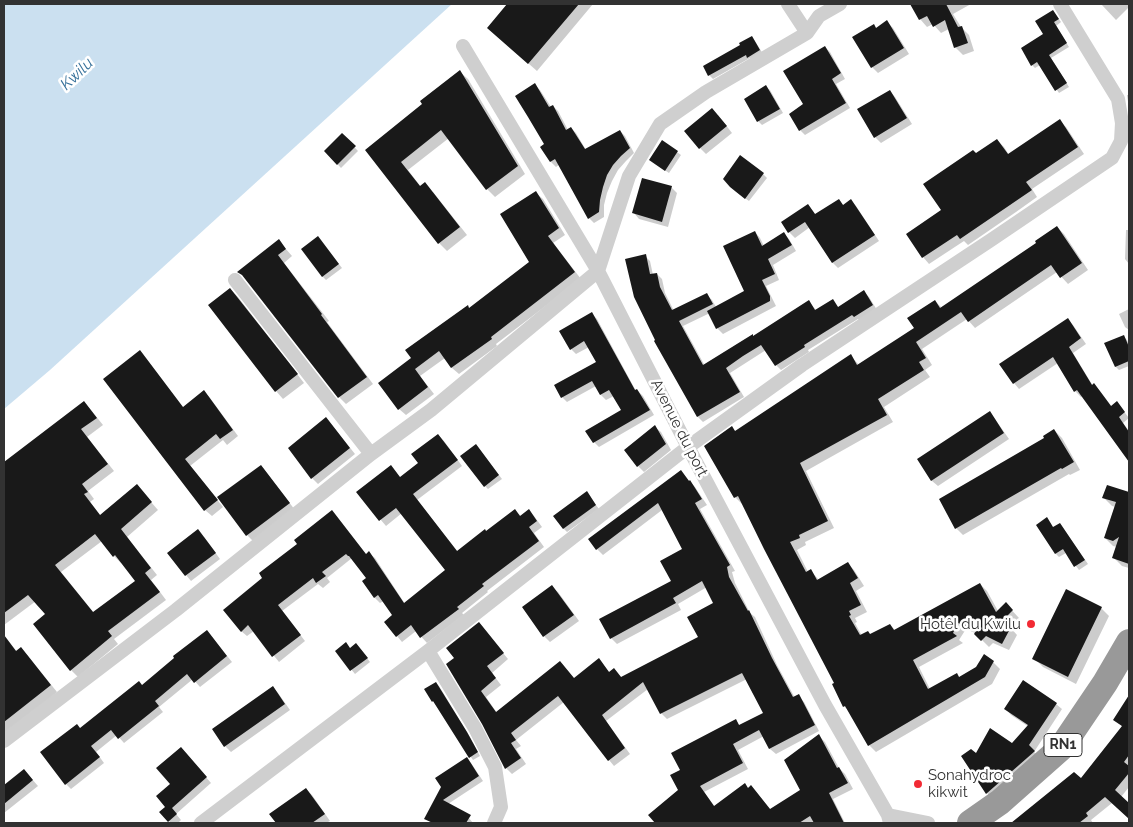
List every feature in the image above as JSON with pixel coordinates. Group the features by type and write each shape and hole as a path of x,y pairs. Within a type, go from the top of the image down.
{"highway":[{"name":"RN1","path":"970,823 1000,802 1061,748 1105,683 1129,642"}],"street":[{"path":"788,4 807,34"},
{"path":"4,741 176,610 371,454 431,410 598,271 629,176 660,124 706,92 807,34 819,16 840,4"},
{"path":"201,823 428,651 688,447 802,365 1112,158 1121,141 1122,132 1118,99 1060,4"},
{"name":"Avenue du port","path":"463,46 598,271 688,447 825,705 889,819"},
{"path":"235,280 371,454"},
{"path":"428,651 475,728 495,766 501,807 494,823"},
{"path":"889,819 928,823"}],"water":[{"name":"Kwilu","path":"4,4 452,4 50,370 4,409"}],"building":[{"path":"507,4 579,4 528,64 487,28"},
{"path":"910,4 946,4 958,27 962,26 968,43 954,48 945,20 933,27 927,16 919,20"},
{"path":"1053,10 1059,19 1054,22 1067,43 1049,55 1067,83 1055,91 1037,62 1031,66 1021,48 1043,34 1035,21"},
{"path":"887,20 904,48 871,68 852,37 874,24 876,28"},
{"path":"752,36 760,50 747,58 746,55 708,76 703,66"},
{"path":"825,46 841,73 832,79 846,103 799,131 789,114 803,104 783,71"},
{"path":"460,70 518,166 486,190 441,130 401,162 420,186 425,182 460,227 438,244 365,150 422,104 420,101"},
{"path":"535,83 549,107 553,105 566,130 571,127 585,149 620,130 630,148 613,165 607,175 600,200 599,212 588,219 555,159 550,162 540,147 544,144 515,96"},
{"path":"766,85 780,109 757,122 744,99"},
{"path":"890,90 907,118 874,138 857,109"},
{"path":"712,108 727,126 699,149 684,131"},
{"path":"1060,119 1078,147 1026,182 1032,190 960,239 957,235 922,258 906,234 941,210 923,184 973,150 976,153 997,139 1008,154"},
{"path":"342,133 356,146 337,165 324,151"},
{"path":"662,140 678,151 665,171 649,160"},
{"path":"740,155 764,173 745,199 723,179"},
{"path":"642,178 672,186 662,222 632,213"},
{"path":"536,191 559,228 548,236 575,272 491,337 492,339 451,368 439,351 415,369 428,387 398,410 378,383 411,358 405,350 468,305 469,308 529,262 500,214"},
{"path":"839,199 843,205 851,199 875,235 832,263 805,222 788,233 781,222 808,204 815,214"},
{"path":"1057,226 1082,263 1060,278 1051,265 968,322 961,312 916,342 926,358 919,362 924,370 878,399 887,415 800,463 828,521 799,535 800,538 790,542 806,572 811,569 817,580 848,562 858,578 850,583 861,605 849,611 851,615 849,616 860,635 868,631 870,634 890,624 894,630 980,583 996,612 1006,602 1013,610 1004,619 1011,627 1002,644 986,636 981,641 974,634 976,631 958,623 953,633 957,636 913,660 928,689 957,673 959,677 976,667 984,654 994,661 985,677 868,746 845,706 843,707 832,684 834,683 738,496 734,498 704,446 732,426 735,431 851,354 857,365 914,328 907,318 935,300 940,308 1036,243 1035,241"},
{"path":"755,231 762,246 784,232 792,245 768,259 775,274 762,280 770,296 770,301 716,329 707,311 744,291 723,246"},
{"path":"318,236 339,264 322,277 301,249"},
{"path":"279,239 286,249 278,255 367,377 338,398 242,275 237,272"},
{"path":"646,254 650,274 657,273 660,287 672,310 707,293 713,304 679,321 703,365 809,300 815,310 833,299 838,307 864,290 873,305 854,317 852,315 775,366 761,345 743,356 726,368 740,392 697,417 654,341 634,297 625,259"},
{"path":"230,288 298,374 275,392 208,305"},
{"path":"592,312 635,390 637,389 650,410 593,443 585,431 621,410 609,390 600,395 592,381 561,398 554,385 596,362 584,341 570,350 559,331"},
{"path":"1068,318 1081,338 1069,347 1092,385 1094,383 1111,406 1117,401 1125,412 1119,417 1129,432 1129,462 1077,390 1074,392 1053,357 1013,384 999,364"},
{"path":"1124,335 1129,347 1129,361 1115,367 1104,343"},
{"path":"140,350 183,407 204,390 233,430 220,439 216,434 185,459 218,500 204,511 103,379"},
{"path":"84,401 97,418 81,429 108,464 82,484 88,492 84,494 100,515 137,484 152,502 121,529 151,568 145,573 160,592 108,631 112,636 70,671 33,624 45,614 28,595 4,613 4,462","holes":["95,534 113,557 115,555 135,581 93,612 55,565"]},
{"path":"990,411 1004,433 931,481 917,459"},
{"path":"326,417 350,448 311,479 288,448"},
{"path":"655,425 666,444 637,467 624,450"},
{"path":"1054,429 1074,462 955,529 939,499 1044,438 1043,436"},
{"path":"438,434 458,460 413,494 457,551 515,509 520,516 529,509 537,521 529,527 539,541 482,584 484,586 457,607 459,609 420,638 411,625 396,637 384,622 392,615 378,595 374,598 362,581 366,578 346,554 322,572 326,576 316,583 313,578 278,605 301,635 272,657 248,625 241,632 223,610 262,578 259,573 297,544 294,540 332,510 366,554 369,551 404,603 445,570 396,508 379,521 356,492 391,465 400,477 418,463 411,454"},
{"path":"476,444 499,475 484,487 460,456"},
{"path":"261,465 290,503 246,536 217,497"},
{"path":"681,470 702,499 695,503 730,565 727,567 729,577 749,610 793,697 799,694 815,725 769,749 759,730 733,744 743,763 700,786 714,806 745,783 748,788 751,785 770,809 800,790 784,760 819,734 837,768 839,767 848,783 829,793 844,823 814,823 810,816 799,823 655,823 648,815 678,790 670,775 680,770 671,753 736,719 739,725 763,713 742,673 660,714 643,682 602,715 625,748 608,761 558,696 511,733 516,740 511,743 521,758 505,769 482,724 446,664 454,658 446,648 479,622 504,653 487,666 496,678 481,691 496,712 560,661 574,678 599,658 609,672 614,668 621,677 698,637 687,617 713,603 702,581 673,598 676,603 610,639 599,619 671,581 660,561 682,549 658,503 596,550 588,539"},
{"path":"1107,485 1129,492 1129,564 1112,558 1119,537 1113,541 1104,538 1116,502 1102,498"},
{"path":"587,491 596,505 563,529 553,516"},
{"path":"1047,517 1053,527 1060,523 1085,560 1074,567 1063,549 1055,554 1036,525"},
{"path":"198,529 216,553 185,576 167,553"},
{"path":"552,585 574,615 543,637 522,607"},
{"path":"1066,589 1102,607 1068,677 1032,659"},
{"path":"207,630 227,656 194,683 187,674 155,701 159,706 118,739 111,730 91,746 100,757 65,785 40,752 77,724 80,728 139,681 142,685 174,658 173,656"},
{"path":"4,635 16,651 21,647 51,685 4,722"},
{"path":"346,642 350,648 356,643 368,658 350,671 335,651"},
{"path":"1023,680 1057,703 1029,745 1035,751 986,794 961,756 971,749 976,753 990,728 1012,743 1028,725 1004,709"},
{"path":"436,682 478,752 469,758 424,689"},
{"path":"273,686 285,704 224,747 212,729"},
{"path":"1129,695 1129,755 1124,762 1129,766 1129,773 1115,790 1129,803 1129,819 1105,797 1086,813 1088,816 1079,823 1011,823 1074,772 1081,778 1122,726 1113,720"},
{"path":"181,747 207,777 172,808 177,814 168,822 159,812 165,807 156,796 170,784 156,768"},
{"path":"467,757 479,776 443,800 471,815 466,823 433,823 424,819 441,787 435,778"},
{"path":"24,769 33,780 4,804 4,785"},
{"path":"306,788 325,814 312,823 276,823 269,814"}],"place":[{"name":"Hotêl du Kwilu","path":"1031,624"},
{"name":"Sonahydroc kikwit","path":"918,784"}]}
